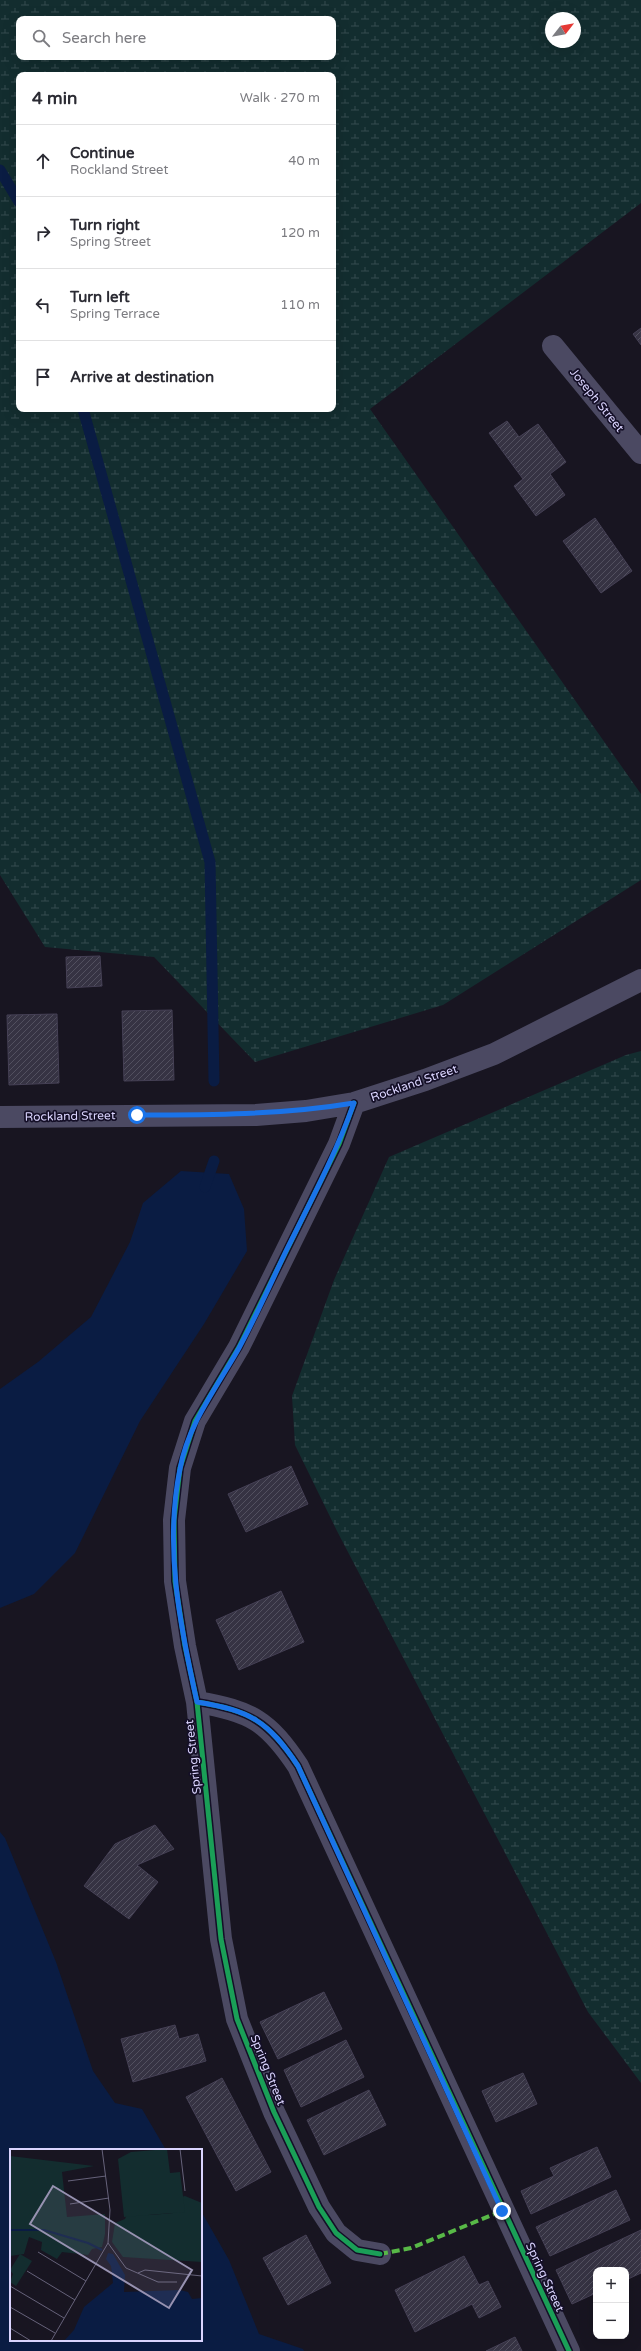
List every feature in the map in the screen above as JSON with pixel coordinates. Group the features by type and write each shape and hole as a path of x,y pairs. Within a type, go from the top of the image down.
{"street":[{"name":"Joseph Street","path":"553,346 641,453"},
{"name":"Rockland Street","path":"0,1117 256,1115 306,1111 354,1103 425,1080 494,1054 641,980"},
{"name":"Spring Street","path":"354,1103 339,1144 239,1348 195,1421 180,1468 174,1520 175,1581 185,1646 197,1702 221,1939 237,2019 274,2112 319,2207 336,2233 357,2250 380,2254"},
{"name":"Spring Street","path":"197,1702 227,1707 251,1716 271,1730 298,1766 502,2211 569,2351"}],"green space":[{"path":"0,0 641,0 641,203 370,409 641,794 641,880 443,1005 255,1062 154,957 45,947 0,875"},
{"path":"641,1051 641,2083 588,2012 337,1531 295,1445 292,1396 334,1280 389,1157 626,1055"}],"water":[{"path":"181,1171 229,1174 244,1209 247,1251 204,1324 140,1421 75,1553 34,1594 0,1608 0,1389 38,1362 91,1317 130,1242 143,1203"},
{"path":"0,1832 5,1838 56,1962 93,2071 115,2103 142,2109 165,2149 10,2149 10,2341 202,2341 202,2213 229,2260 259,2334 303,2349 304,2351 0,2351"}],"building":[{"path":"641,328 641,345 633,334"},
{"path":"507,421 519,437 538,424 566,462 550,474 565,495 536,516 514,486 523,479 489,433"},
{"path":"595,518 632,571 601,593 563,541"},
{"path":"100,956 102,986 67,988 66,957"},
{"path":"172,1010 174,1080 124,1081 122,1011"},
{"path":"57,1014 59,1083 9,1085 7,1015"},
{"path":"291,1466 308,1504 246,1532 228,1494"},
{"path":"281,1591 304,1642 239,1670 216,1620"},
{"path":"155,1825 174,1849 137,1865 158,1882 129,1919 84,1886 115,1844"},
{"path":"324,1992 342,2029 278,2059 260,2022"},
{"path":"175,2025 179,2039 198,2034 206,2061 133,2082 121,2039"},
{"path":"346,2040 364,2077 301,2107 284,2070"},
{"path":"523,2073 537,2104 496,2122 482,2091"},
{"path":"222,2078 271,2172 236,2191 186,2097"},
{"path":"369,2090 386,2125 324,2155 307,2120"},
{"path":"597,2147 611,2177 531,2214 521,2191 554,2176 550,2168"},
{"path":"616,2190 630,2220 550,2256 536,2227"},
{"path":"641,2230 641,2273 629,2279 629,2267 593,2267 593,2294 572,2304 556,2270"},
{"path":"306,2235 331,2283 288,2305 263,2258"},
{"path":"464,2256 479,2285 488,2281 501,2307 479,2318 472,2304 415,2332 395,2290"},
{"path":"515,2337 522,2351 486,2351"}],"waterway":[{"path":"0,170 16,197"},
{"path":"84,412 210,862 214,1081"},
{"path":"205,1187 214,1161"}],"marked path":[{"path":"380,2254 411,2248 502,2211"}],"cycle path":[{"path":"354,1103 339,1144 239,1347 195,1421 180,1468 174,1520 175,1581 185,1646 197,1702 221,1939 237,2019 274,2112 319,2207 336,2233 357,2250 380,2254"},
{"path":"197,1702 231,1709 256,1720 277,1738 298,1766 569,2351"}],"route":[{"path":"137,1115 256,1115 306,1111 354,1103 339,1144 239,1348 195,1421 180,1468 174,1520 175,1581 185,1646 197,1702 227,1707 251,1716 271,1730 298,1766 317,1803 502,2211"}]}
